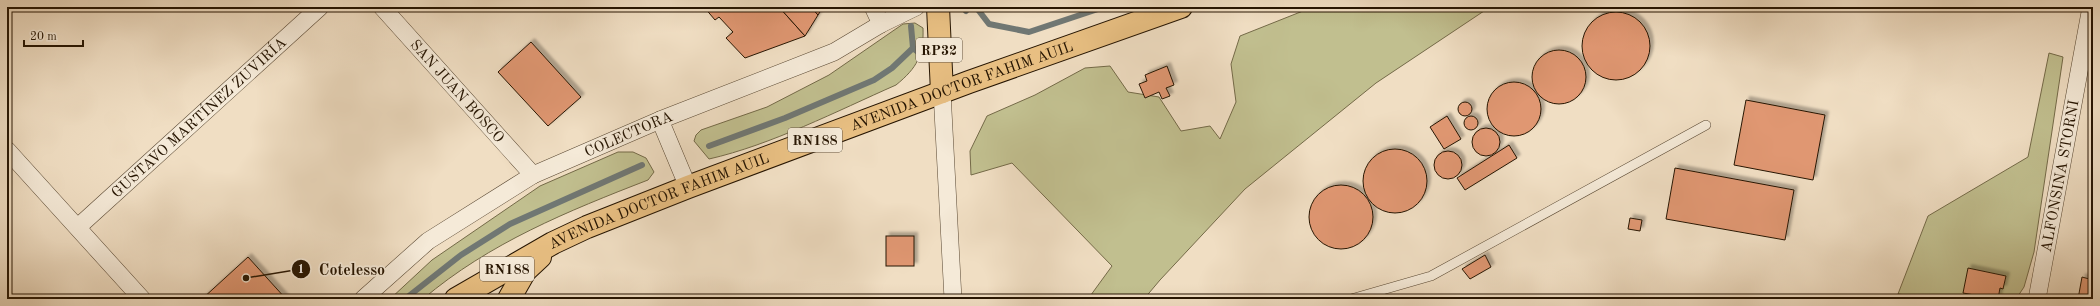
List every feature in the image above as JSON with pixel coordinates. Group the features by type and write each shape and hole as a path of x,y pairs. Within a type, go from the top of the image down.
{"main road":[{"name":"RP32","path":"938,7 942,92"},
{"name":"AVENIDA DOCTOR FAHIM AUIL","path":"460,298 553,243 688,187 942,92 1181,7"},
{"path":"509,299 526,272 553,243"}],"street":[{"name":"GUSTAVO MARTÍNEZ ZUVIRÍA","path":"78,228 320,7"},
{"name":"SAN JUAN BOSCO","path":"382,7 533,175"},
{"path":"873,7 880,24"},
{"name":"COLECTORA","path":"363,299 428,241 533,175 660,120 834,52 880,24 916,7"},
{"name":"ALFONSINA STORNI","path":"2037,299 2091,7"},
{"path":"942,92 953,299"},
{"path":"660,120 688,187"},
{"path":"7,150 142,299"}],"lane":[{"path":"1351,299 1431,276 1706,125"}],"shaded area":[{"path":"1313,7 1490,7 1376,83 1245,189 1144,299 1088,299 1112,266 1012,163 971,175 970,151 987,116 1035,95 1085,68 1110,66 1128,92 1159,97 1181,131 1210,126 1220,139 1236,102 1231,64 1240,36"},
{"path":"915,23 923,28 922,46 918,60 909,73 896,85 780,136 732,153 709,159 694,141 696,135 701,130 767,107 829,75 903,24"},
{"path":"2049,53 2063,57 2034,252 2024,287 2016,299 1937,299 1898,294 1928,216 2028,157"},
{"path":"618,152 633,152 646,158 654,172 648,180 588,204 530,230 502,245 448,279 423,299 390,299 432,260 540,186"}],"building":[{"path":"704,7 756,7 758,9 760,7 779,7 805,36 745,58 726,38 733,32 719,17 715,20"},
{"path":"779,7 811,7 818,15 805,36"},
{"path":"811,7 823,7 818,15"},
{"path":"1616,12 1629,15 1640,22 1647,33 1650,46 1647,59 1640,70 1629,77 1616,80 1603,77 1592,70 1585,59 1582,46 1585,33 1592,22 1603,15"},
{"path":"531,42 581,97 548,126 498,72"},
{"path":"1554,50 1564,50 1574,54 1582,62 1586,72 1586,82 1582,92 1574,100 1564,104 1554,104 1544,100 1536,92 1532,82 1532,72 1536,62 1544,54"},
{"path":"1167,66 1174,85 1166,88 1170,96 1162,99 1159,92 1145,98 1139,84 1147,81 1145,75"},
{"path":"1509,82 1519,82 1529,86 1537,94 1541,104 1541,114 1537,124 1529,132 1519,136 1509,136 1499,132 1491,124 1487,114 1487,104 1491,94 1499,86"},
{"path":"1746,100 1825,115 1813,180 1734,165"},
{"path":"1465,102 1470,104 1472,109 1470,114 1465,116 1460,114 1458,109 1460,104"},
{"path":"1447,116 1461,139 1444,149 1430,127"},
{"path":"1471,116 1476,118 1478,123 1476,128 1471,130 1466,128 1464,123 1466,118"},
{"path":"1486,128 1492,129 1496,132 1499,136 1499,148 1496,152 1492,155 1486,156 1480,155 1476,152 1473,148 1472,142 1473,136 1476,132 1480,129"},
{"path":"1509,145 1517,158 1465,190 1457,178"},
{"path":"1389,149 1401,149 1418,158 1425,169 1427,181 1425,193 1418,204 1401,213 1389,213 1377,208 1368,199 1363,187 1363,175 1368,163 1377,154"},
{"path":"1448,151 1454,152 1458,155 1461,159 1461,171 1458,175 1454,178 1448,179 1442,178 1438,175 1435,171 1434,165 1435,159 1438,155 1442,152"},
{"path":"1675,168 1794,190 1785,240 1666,219"},
{"path":"1335,185 1347,185 1364,194 1371,205 1373,217 1371,229 1364,240 1347,249 1335,249 1323,244 1314,235 1309,223 1309,211 1314,199 1323,190"},
{"path":"2093,194 2093,209 2090,208"},
{"path":"1630,218 1642,220 1640,231 1628,229"},
{"path":"886,236 914,236 914,266 886,266"},
{"path":"1485,255 1491,267 1470,279 1462,269"},
{"path":"248,257 286,299 202,299"},
{"path":"1968,268 2006,276 2003,289 2000,288 1998,299 1963,293"},
{"path":"2082,277 2093,280 2093,299 2078,299"}],"waterway":[{"path":"966,11 969,7"},
{"path":"976,7 989,24 1029,32 1104,7"},
{"path":"911,26 913,48"},
{"path":"709,146 785,118 874,80 892,68 913,48 919,53"},
{"path":"405,299 461,255 510,224 642,165"}],"place":[{"name":"Cotelesso","path":"246,278"}]}
